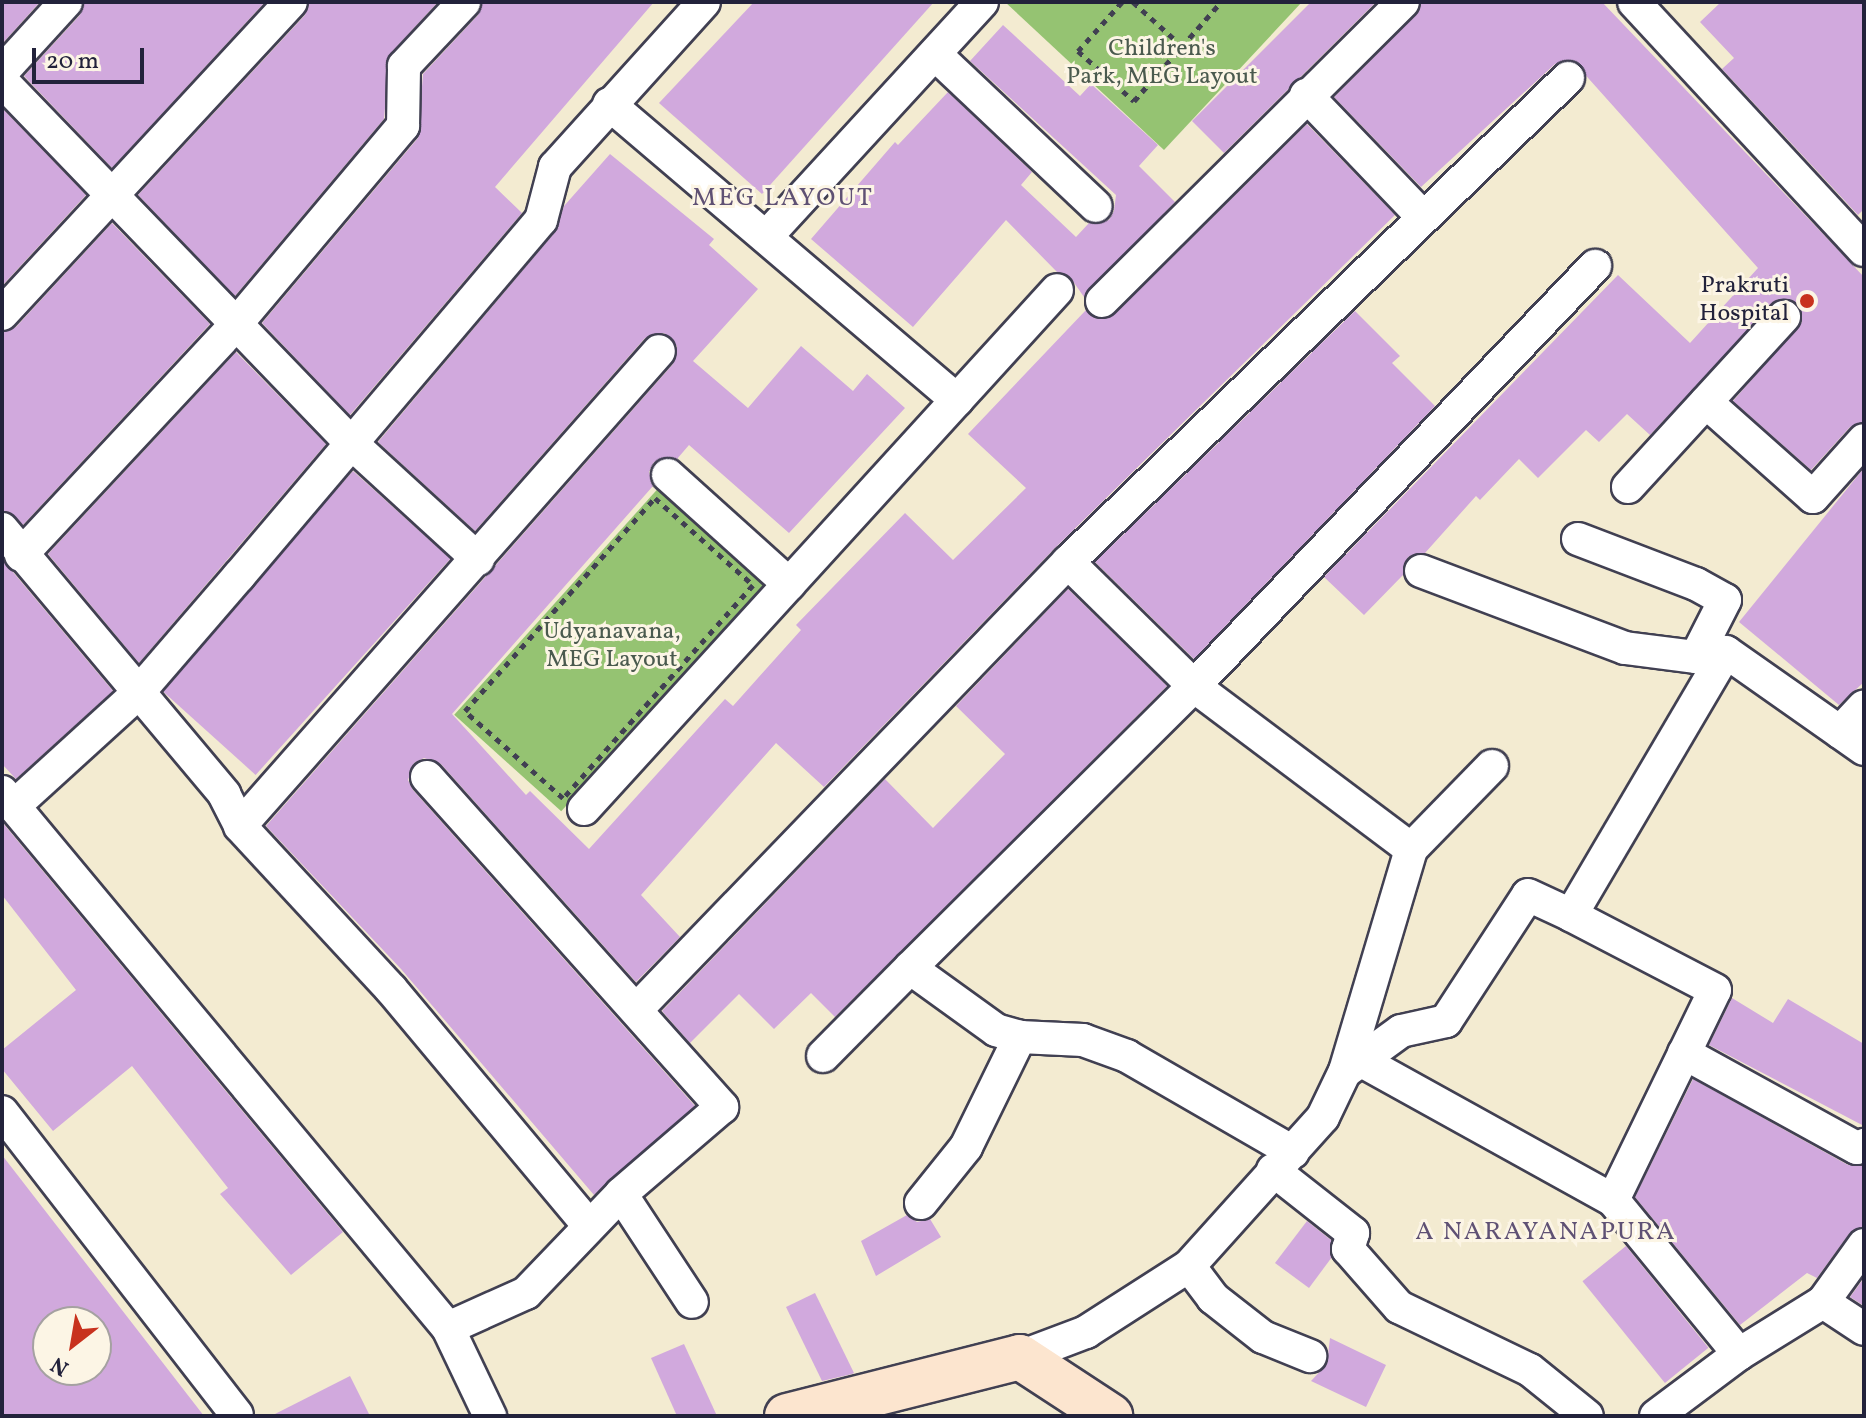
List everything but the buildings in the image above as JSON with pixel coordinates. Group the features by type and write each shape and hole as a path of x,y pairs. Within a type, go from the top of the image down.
{"street":[{"path":"2,72 66,2"},
{"path":"2,314 291,2"},
{"path":"464,2 404,66 403,126 237,323 12,542 224,794 240,826 391,989 588,1225"},
{"path":"490,1416 448,1328 8,799 137,694 349,441 541,220 555,167 704,2"},
{"path":"766,237 982,2"},
{"path":"1102,301 1403,2"},
{"path":"1634,2 1864,250"},
{"path":"935,54 1096,206"},
{"path":"638,1008 1068,562 1421,215 1568,78"},
{"path":"2,81 349,441 478,559"},
{"path":"1306,95 1421,215"},
{"path":"609,104 957,400"},
{"path":"823,1056 1194,686 1595,266"},
{"path":"574,804 789,584 1057,290"},
{"path":"1628,487 1784,317"},
{"path":"240,826 659,351"},
{"path":"1706,402 1813,497 1864,440"},
{"path":"668,475 789,584"},
{"path":"1571,915 1711,654 1725,600 1696,584 1578,539"},
{"path":"1068,562 1194,686 1411,849"},
{"path":"1421,571 1625,648 1711,654 1852,740 1864,706"},
{"path":"787,1416 1020,1357 1086,1332 1189,1266 1323,1117 1353,1066 1411,849 1492,766"},
{"path":"427,777 638,1008 722,1107 588,1225 526,1293 448,1328"},
{"path":"1353,1066 1401,1031 1446,1021 1528,895 1571,915 1715,990 1613,1200"},
{"path":"910,968 996,1030 1020,1037 1083,1040 1127,1056 1283,1161 1353,1233 1348,1249 1399,1307 1530,1370 1587,1416"},
{"path":"921,1203 960,1157 1020,1037"},
{"path":"1684,1053 1857,1148 1864,1145"},
{"path":"1353,1066 1613,1200 1739,1354"},
{"path":"2,1112 237,1415"},
{"path":"621,1194 692,1302"},
{"path":"1656,1416 1739,1354 1823,1302 1864,1245"},
{"path":"1189,1266 1213,1298 1263,1337 1310,1356"},
{"path":"1823,1302 1864,1329"},
{"path":"1020,1357 1110,1416"}],"path":[{"path":"1122,2 1078,51 1134,101 1221,2"},
{"path":"1133,2 1182,46"},
{"path":"655,498 753,585 574,804 465,711 655,498"}],"green space":[{"name":"Children's Park, MEG Layout","path":"1005,2 1302,2 1164,150"},
{"name":"Udyanavana, MEG Layout","path":"663,483 770,579 561,811 454,715"}],"place":[{"name":"Prakruti Hospital","path":"1807,301"}],"district":[{"name":"MEG LAYOUT","path":"783,199"},
{"name":"A NARAYANAPURA","path":"1546,1233"}]}
